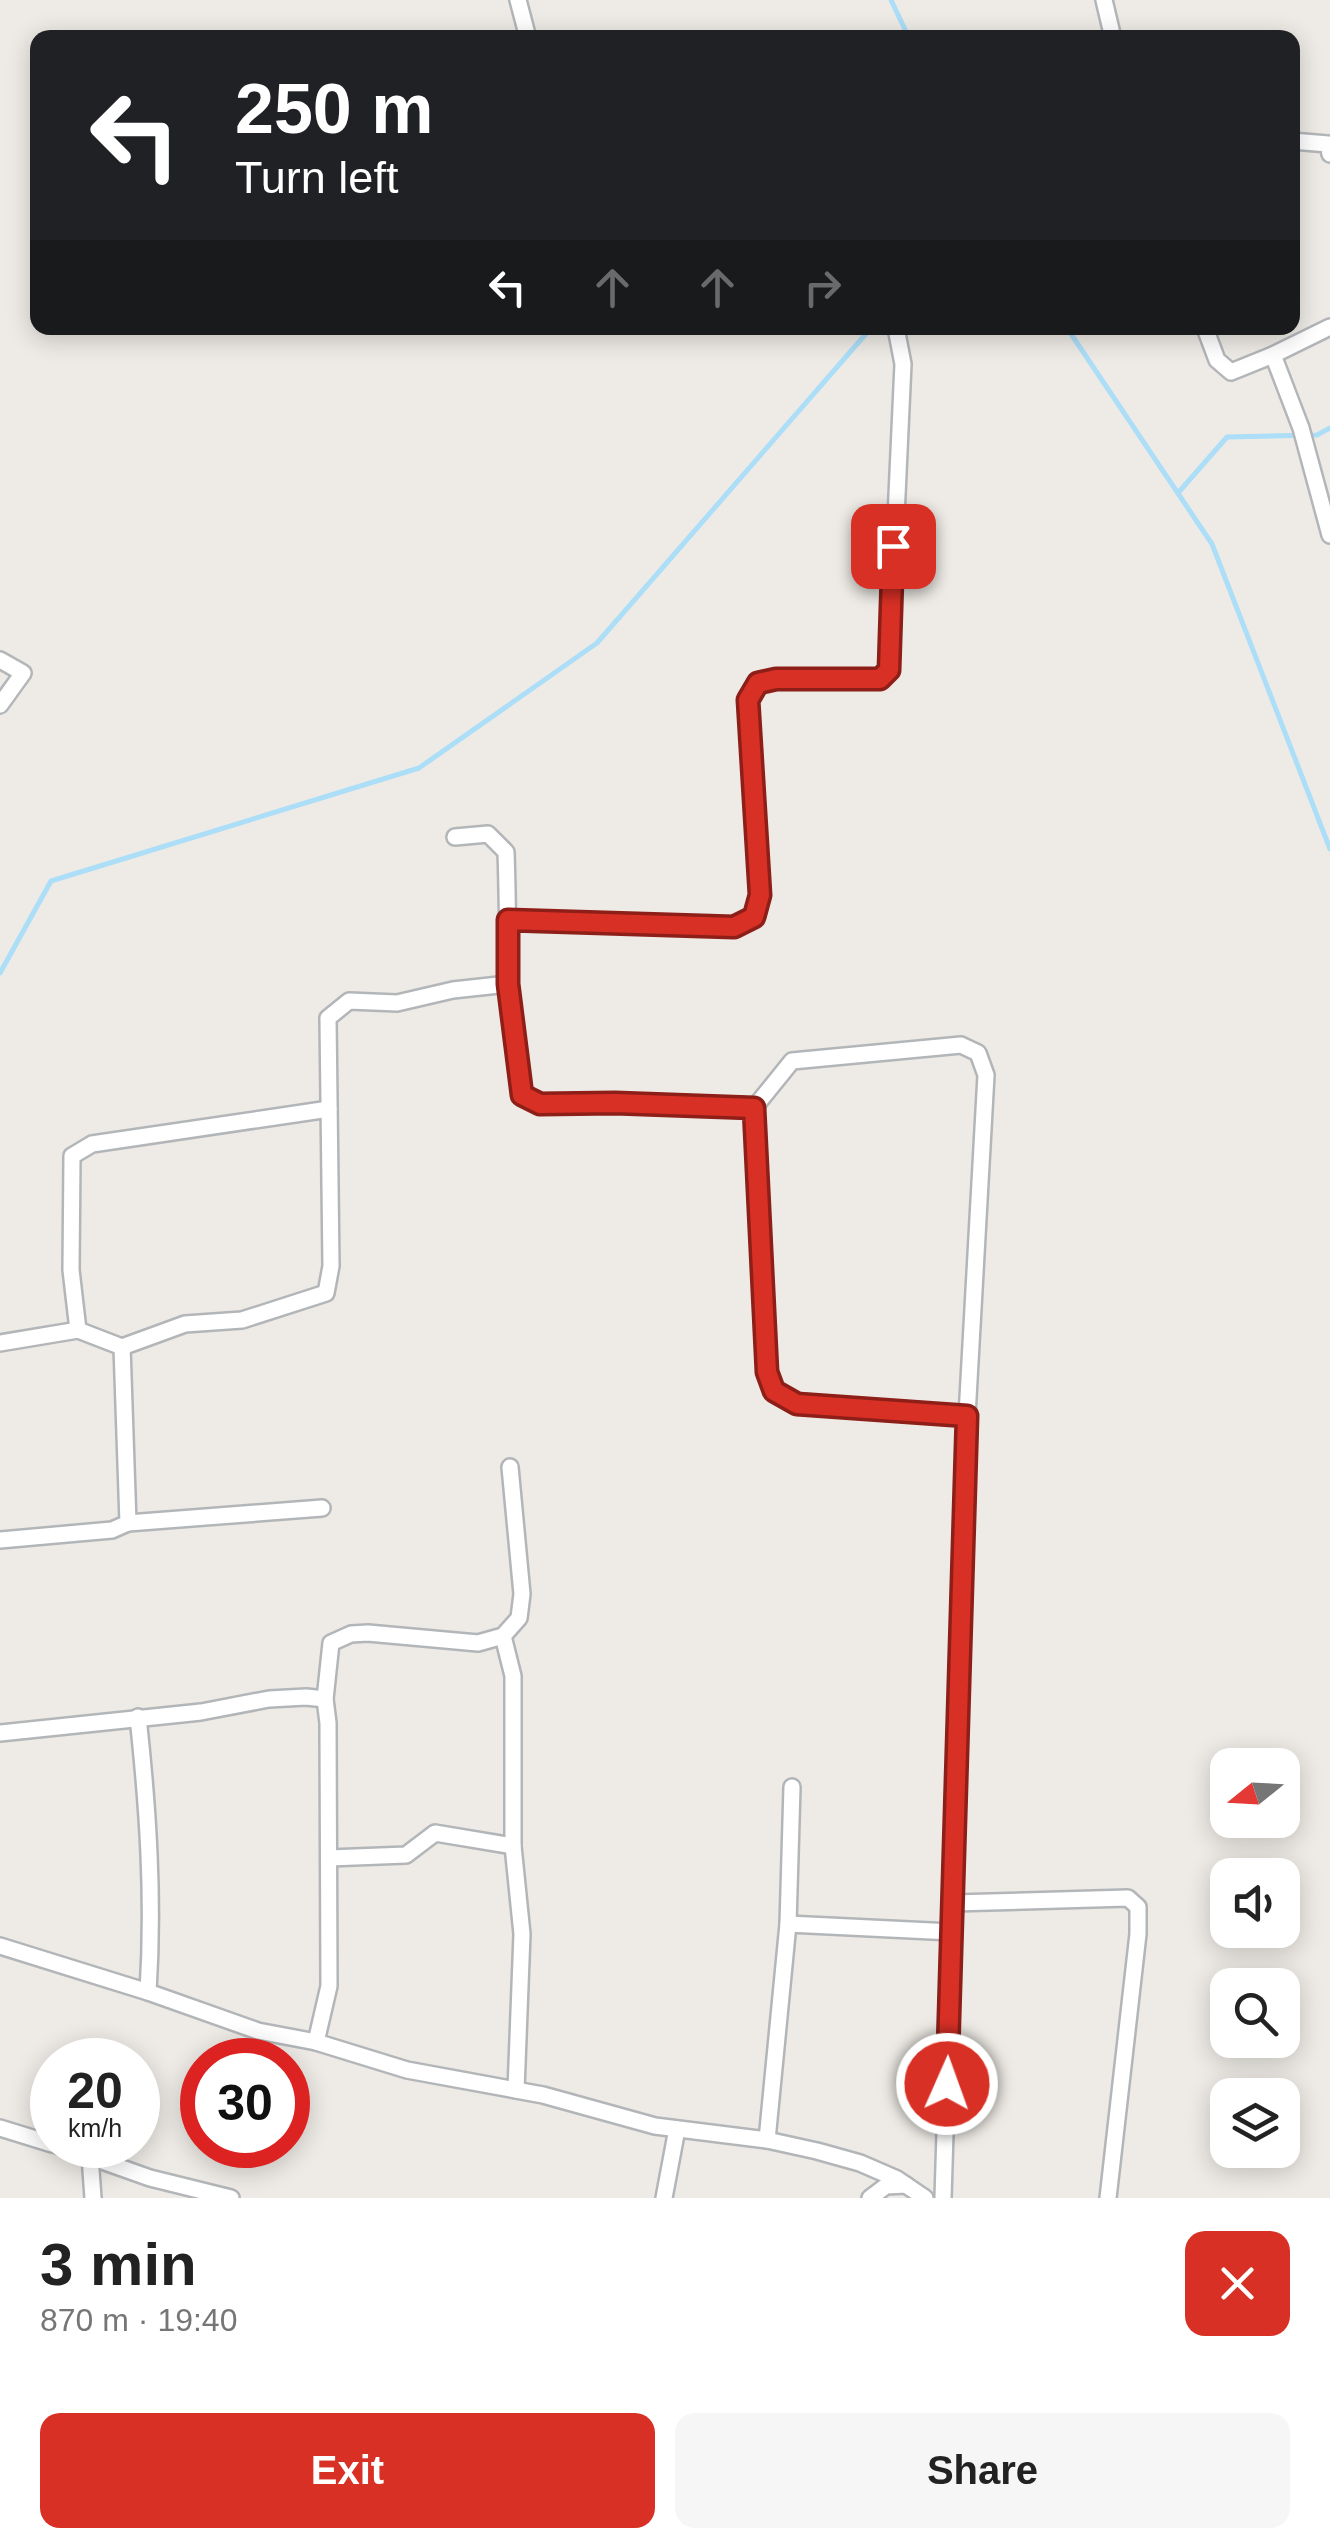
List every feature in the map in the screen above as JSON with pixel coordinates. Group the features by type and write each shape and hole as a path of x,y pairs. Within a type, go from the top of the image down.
{"street":[{"path":"518,0 526,30"},
{"path":"1104,0 1110,30"},
{"path":"1300,142 1328,144 1330,154"},
{"path":"1207,335 1216,360 1231,372 1330,327"},
{"path":"508,920 734,927 754,917 760,895 748,700 758,683 776,679 880,679 889,670 903,364 897,335"},
{"path":"1274,355 1301,428 1330,535"},
{"path":"0,660 23,673 0,705"},
{"path":"455,837 488,834 506,852 508,984 522,1095 540,1104 754,1108"},
{"path":"0,1343 78,1330 122,1347 184,1324 242,1320 326,1293 331,1266 328,1018 348,1001 397,1003 453,990 508,984"},
{"path":"943,2198 967,1416 986,1075 978,1052 961,1045 792,1060 754,1108 767,1372 774,1391 797,1404 967,1416"},
{"path":"78,1330 71,1270 72,1156 92,1144 329,1108"},
{"path":"122,1347 128,1523"},
{"path":"316,2042 329,1986 325,1699 331,1643 351,1634 478,1643 503,1636 519,1618 522,1594 510,1466"},
{"path":"0,1540 112,1530 128,1523 322,1508"},
{"path":"503,1636 514,1676 513,1846 522,1934 516,2090"},
{"path":"0,1733 200,1712 269,1699 325,1699"},
{"path":"138,1717 150,1852 152,1937 148,1992"},
{"path":"767,2140 788,1924 792,1787"},
{"path":"329,1858 406,1855 435,1833 513,1846"},
{"path":"953,1903 1128,1898 1138,1908 1108,2198"},
{"path":"788,1924 952,1932"},
{"path":"0,1946 258,2031 316,2042 408,2070 516,2090 677,2129 767,2140 860,2163 925,2198"},
{"path":"0,2128 30,2137"},
{"path":"664,2198 677,2129"},
{"path":"91,2168 94,2198"},
{"path":"123,2168 167,2184 231,2198"},
{"path":"870,2198 886,2186 906,2185"}],"waterway":[{"path":"891,0 905,30"},
{"path":"0,973 51,881 419,768 597,643 865,335"},
{"path":"1072,335 1212,544 1330,849"},
{"path":"1178,493 1227,437 1317,435 1330,428"}],"route":[{"path":"893,546 889,670 880,679 776,679 758,683 748,700 760,895 754,917 734,927 508,920 508,984 522,1095 540,1104 754,1108 767,1372 774,1391 797,1404 967,1416 947,2084"}]}
